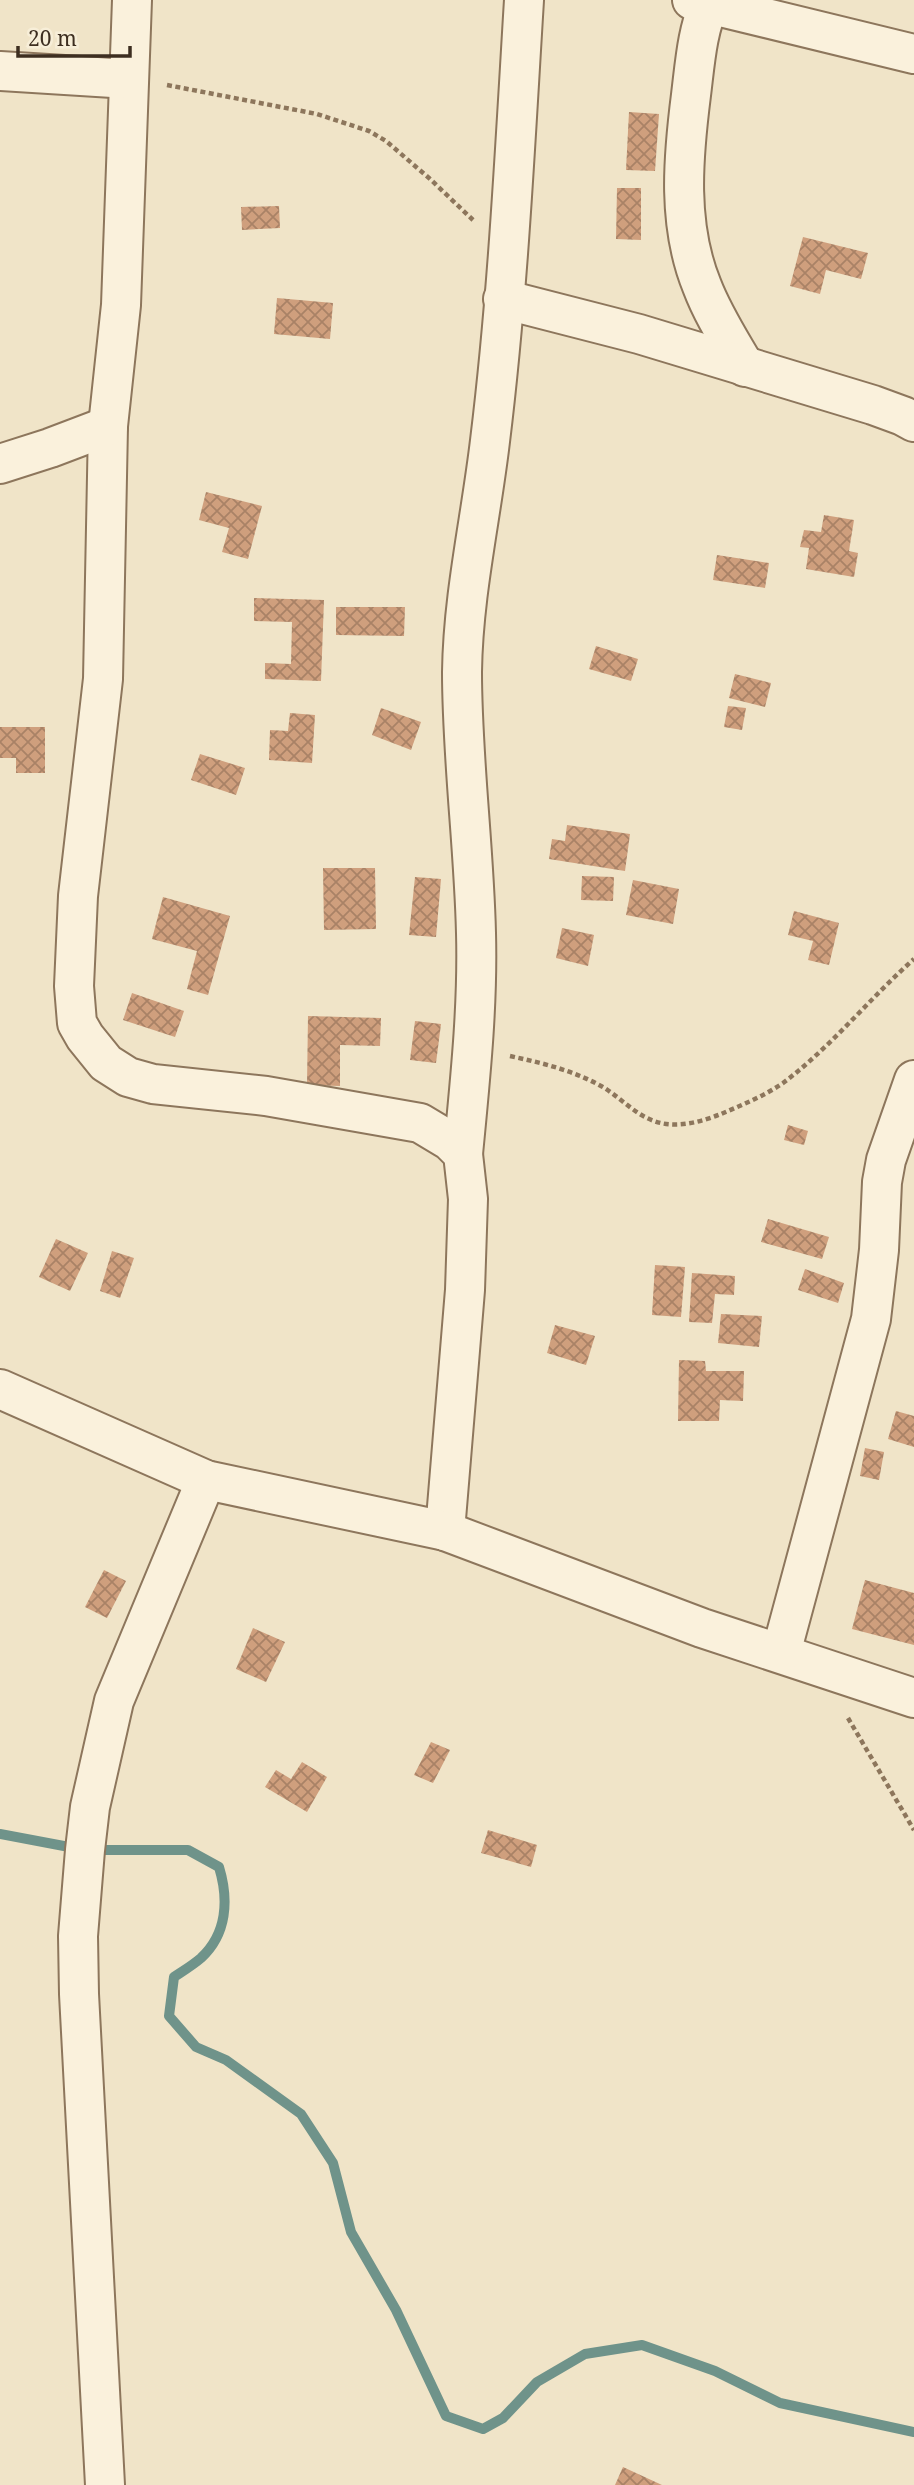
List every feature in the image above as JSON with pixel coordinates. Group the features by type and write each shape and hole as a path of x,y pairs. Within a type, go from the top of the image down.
{"street":[{"path":"132,0 121,305 108,426 103,679 78,896 74,986 77,1023 106,1063 118,1073 138,1081 266,1096 400,1118 420,1123 438,1133 463,1154"},
{"path":"445,1531 468,1237 467,1176 463,1154 474,1047 476,936 462,671 465,622 490,440 524,0"},
{"path":"745,367 701,285 685,220 688,116 704,1 914,54"},
{"path":"0,71 129,79"},
{"path":"504,283 639,334 873,405 914,422"},
{"path":"0,464 108,426"},
{"path":"781,1653 866,1342 876,1291 882,1182 886,1160 914,1080"},
{"path":"0,1389 206,1480 445,1531 702,1628 914,1698"},
{"path":"105,2485 79,2007 78,1936 85,1850 90,1807 114,1702 206,1480"}],"path":[{"path":"129,79 263,102 317,114 369,131 386,141 412,163 472,219 504,283"},
{"path":"474,1047 565,1070 603,1087 652,1121 689,1124 740,1106 782,1083 854,1019 914,959"},
{"path":"818,1666 914,1830"}],"building":[{"path":"629,112 659,114 655,171 626,170"},
{"path":"617,188 641,188 641,240 616,239"},
{"path":"279,206 280,228 242,230 241,207"},
{"path":"803,237 868,253 861,279 826,270 820,294 790,286"},
{"path":"277,298 333,303 330,339 274,334"},
{"path":"206,492 262,506 248,559 222,552 229,528 199,520"},
{"path":"824,515 854,520 849,551 858,553 854,577 806,569 809,548 800,547 804,530 821,532"},
{"path":"717,555 769,563 765,588 713,580"},
{"path":"254,598 324,600 321,681 265,679 265,663 291,664 292,622 254,621"},
{"path":"336,607 405,607 404,636 336,635"},
{"path":"596,646 638,659 631,681 589,669"},
{"path":"735,674 771,683 765,707 729,698"},
{"path":"728,706 746,708 742,730 724,727"},
{"path":"381,708 421,722 411,750 372,735"},
{"path":"290,713 315,715 312,763 269,760 270,730 288,731"},
{"path":"0,727 45,727 45,773 16,773 16,758 0,758"},
{"path":"200,754 245,768 236,795 191,780"},
{"path":"567,825 630,834 625,871 549,859 552,839 565,841"},
{"path":"323,868 375,868 376,929 324,930"},
{"path":"582,876 614,877 613,901 581,900"},
{"path":"415,877 441,879 436,937 409,935"},
{"path":"633,880 679,889 673,924 626,915"},
{"path":"163,897 230,916 208,995 187,989 197,951 152,939"},
{"path":"794,911 839,923 829,965 808,960 813,941 788,935"},
{"path":"562,928 594,935 588,966 556,958"},
{"path":"132,993 184,1011 175,1037 123,1020"},
{"path":"308,1016 381,1018 380,1046 340,1045 340,1086 307,1085"},
{"path":"415,1021 441,1024 436,1063 410,1060"},
{"path":"788,1125 808,1131 804,1145 784,1140"},
{"path":"768,1219 829,1237 822,1259 761,1242"},
{"path":"56,1239 88,1253 70,1291 39,1277"},
{"path":"112,1251 134,1258 120,1298 100,1291"},
{"path":"655,1265 685,1267 681,1317 652,1315"},
{"path":"805,1269 844,1283 838,1303 798,1290"},
{"path":"692,1273 735,1276 734,1295 715,1294 712,1323 689,1322"},
{"path":"721,1314 762,1316 759,1347 718,1343"},
{"path":"555,1325 595,1336 586,1365 547,1353"},
{"path":"679,1360 705,1361 706,1371 744,1371 743,1401 720,1400 719,1421 678,1421"},
{"path":"896,1411 914,1416 914,1447 888,1439"},
{"path":"865,1448 884,1452 879,1480 860,1476"},
{"path":"104,1570 126,1581 107,1618 85,1607"},
{"path":"865,1580 914,1593 914,1645 852,1629"},
{"path":"253,1628 285,1642 266,1682 236,1669"},
{"path":"431,1742 450,1750 433,1783 414,1775"},
{"path":"302,1762 327,1777 307,1812 265,1787 276,1770 291,1779"},
{"path":"488,1830 537,1845 531,1867 481,1853"},
{"path":"623,2467 662,2485 615,2485"}],"waterway":[{"path":"0,1834 85,1850 188,1850 219,1867 225,1904 221,1927 210,1949 174,1977 169,2016 196,2047 226,2060 301,2114 333,2163 351,2232 396,2310 446,2416 483,2429 503,2418 537,2382 585,2354 642,2345 715,2371 780,2403 914,2432"}]}
